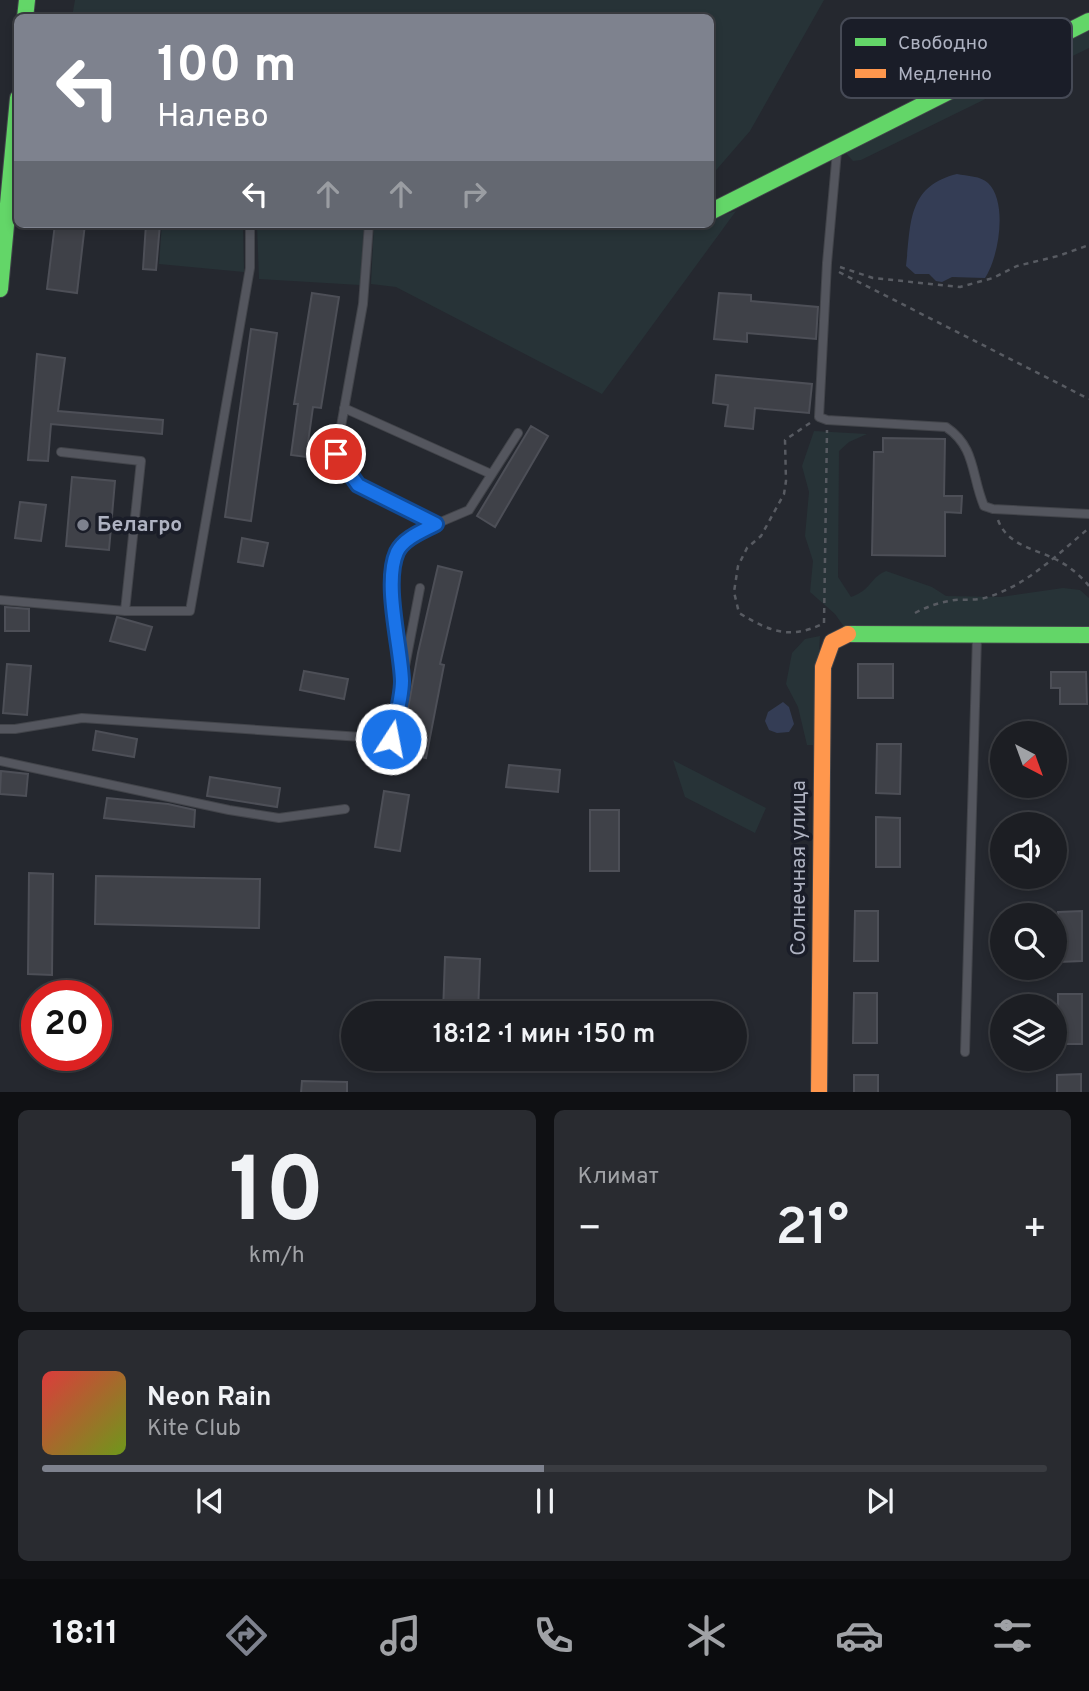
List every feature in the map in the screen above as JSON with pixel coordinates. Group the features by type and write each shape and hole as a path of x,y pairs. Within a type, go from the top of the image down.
{"street":[{"path":"1072,30 1089,21"},
{"path":"714,210 936,98"},
{"path":"0,289 14,139"},
{"path":"831,641 839,635 855,633 1089,635"},
{"name":"Солнечная улица","path":"819,1092 823,667 831,641"}],"lane":[{"path":"837,148 827,263 823,418 946,427 957,434 970,453 976,488 984,506 993,509 1089,513"},
{"path":"0,600 125,611 190,611 250,268 250,228"},
{"path":"369,228 363,304 336,454 358,485 436,524"},
{"path":"344,408 491,474"},
{"path":"402,683 393,611 394,570 398,551 411,537 469,510 518,433"},
{"path":"61,453 141,461 125,611"},
{"path":"0,729 82,718 391,739 420,588"},
{"path":"965,1052 977,634"},
{"path":"0,761 229,810 279,818 345,809"}],"path":[{"path":"827,263 873,278 960,287 993,278 1017,266 1089,245"},
{"path":"827,263 841,273 1089,399"},
{"path":"824,623 782,634 762,627 739,613 734,592 738,566 747,548 761,537 784,494 785,440 823,418 824,623 831,641"},
{"path":"993,509 1000,526 1020,546 1061,562 1089,586"},
{"path":"908,617 929,606 955,600 984,599 1010,590 1029,578 1089,528"}],"shaded area":[{"path":"75,0 824,0 750,131 714,173 714,14 73,14"},
{"path":"1089,27 1089,48 1072,56 1072,36"},
{"path":"950,98 987,98 861,160 853,161 845,152"},
{"path":"736,211 602,394 396,287 371,284 374,228 714,228 714,218"},
{"path":"162,228 243,228 244,272 159,264"},
{"path":"257,228 364,228 360,285 259,279"},
{"path":"814,431 867,434 849,442 839,451 838,577 851,597 863,591 886,571 932,587 946,596 1001,597 1063,588 1080,590 1089,598 1089,630 847,631 835,614 810,592 813,561 805,536 809,492 802,466"},
{"path":"820,636 813,745 807,745 798,707 786,684 792,653 805,639"},
{"path":"673,760 766,808 755,833 685,797"}],"water":[{"path":"957,174 982,179 994,192 1000,216 997,244 985,278 952,277 942,282 936,281 929,274 915,274 906,266 911,222 920,197 941,180"},
{"path":"783,702 789,707 794,724 789,732 777,733 769,730 765,721 768,712"}],"building":[{"path":"55,228 85,228 77,293 47,289"},
{"path":"146,228 160,228 156,270 143,269"},
{"path":"312,293 339,297 321,408 313,407 306,457 291,455 298,404 294,404"},
{"path":"719,293 751,295 751,301 818,307 816,339 747,333 747,342 714,339"},
{"path":"251,329 277,333 251,521 225,517"},
{"path":"37,354 65,358 58,411 163,420 162,434 51,424 48,461 28,460"},
{"path":"716,375 812,384 809,413 755,408 753,429 725,426 728,405 713,403"},
{"path":"531,426 548,436 495,527 477,516"},
{"path":"883,438 945,439 944,496 962,496 961,513 945,512 945,556 872,555 874,452 883,452"},
{"path":"72,477 115,481 109,550 66,546"},
{"path":"20,502 46,505 41,541 15,538"},
{"path":"242,538 268,543 263,566 238,562"},
{"path":"438,566 462,572 440,664 444,665 426,758 400,753 418,653"},
{"path":"5,607 29,609 29,631 5,631"},
{"path":"117,617 152,627 145,650 110,641"},
{"path":"7,664 31,666 27,715 3,713"},
{"path":"858,664 893,664 893,698 858,698"},
{"path":"304,671 348,679 344,699 300,690"},
{"path":"1051,672 1086,672 1087,704 1060,704 1060,688 1051,688"},
{"path":"96,731 137,739 134,757 93,750"},
{"path":"877,744 901,744 900,794 876,793"},
{"path":"509,765 560,770 558,792 506,787"},
{"path":"1,771 28,774 26,796 0,794"},
{"path":"210,777 280,788 277,807 207,796"},
{"path":"384,791 409,795 400,851 375,847"},
{"path":"107,798 168,804 195,810 194,827 104,818"},
{"path":"590,810 619,810 619,871 590,871"},
{"path":"876,817 900,818 900,867 876,867"},
{"path":"29,873 53,874 52,975 28,974"},
{"path":"96,876 260,879 259,928 95,924"},
{"path":"855,911 878,911 878,961 854,961"},
{"path":"1082,911 1082,961 1067,962 1067,912"},
{"path":"445,957 480,959 478,1001 443,1001"},
{"path":"854,993 877,993 877,1043 853,1043"},
{"path":"1067,994 1082,994 1082,1044 1067,1044"},
{"path":"1081,1074 1081,1092 1057,1092 1057,1075"},
{"path":"854,1075 878,1075 878,1092 854,1092"},
{"path":"302,1081 347,1082 347,1092 301,1092"}],"traffic: fast":[{"path":"25,14 27,0"},
{"path":"1072,30 1089,21"},
{"path":"714,210 936,98"},
{"path":"0,289 14,140"},
{"path":"848,634 1089,635"}],"traffic: slow":[{"path":"819,1092 823,667 832,642 848,634"}],"place":[{"name":"Белагро","path":"83,525"}],"route":[{"path":"336,454 358,485 436,524 411,537 398,551 394,570 393,611 402,683 391,739"}]}
